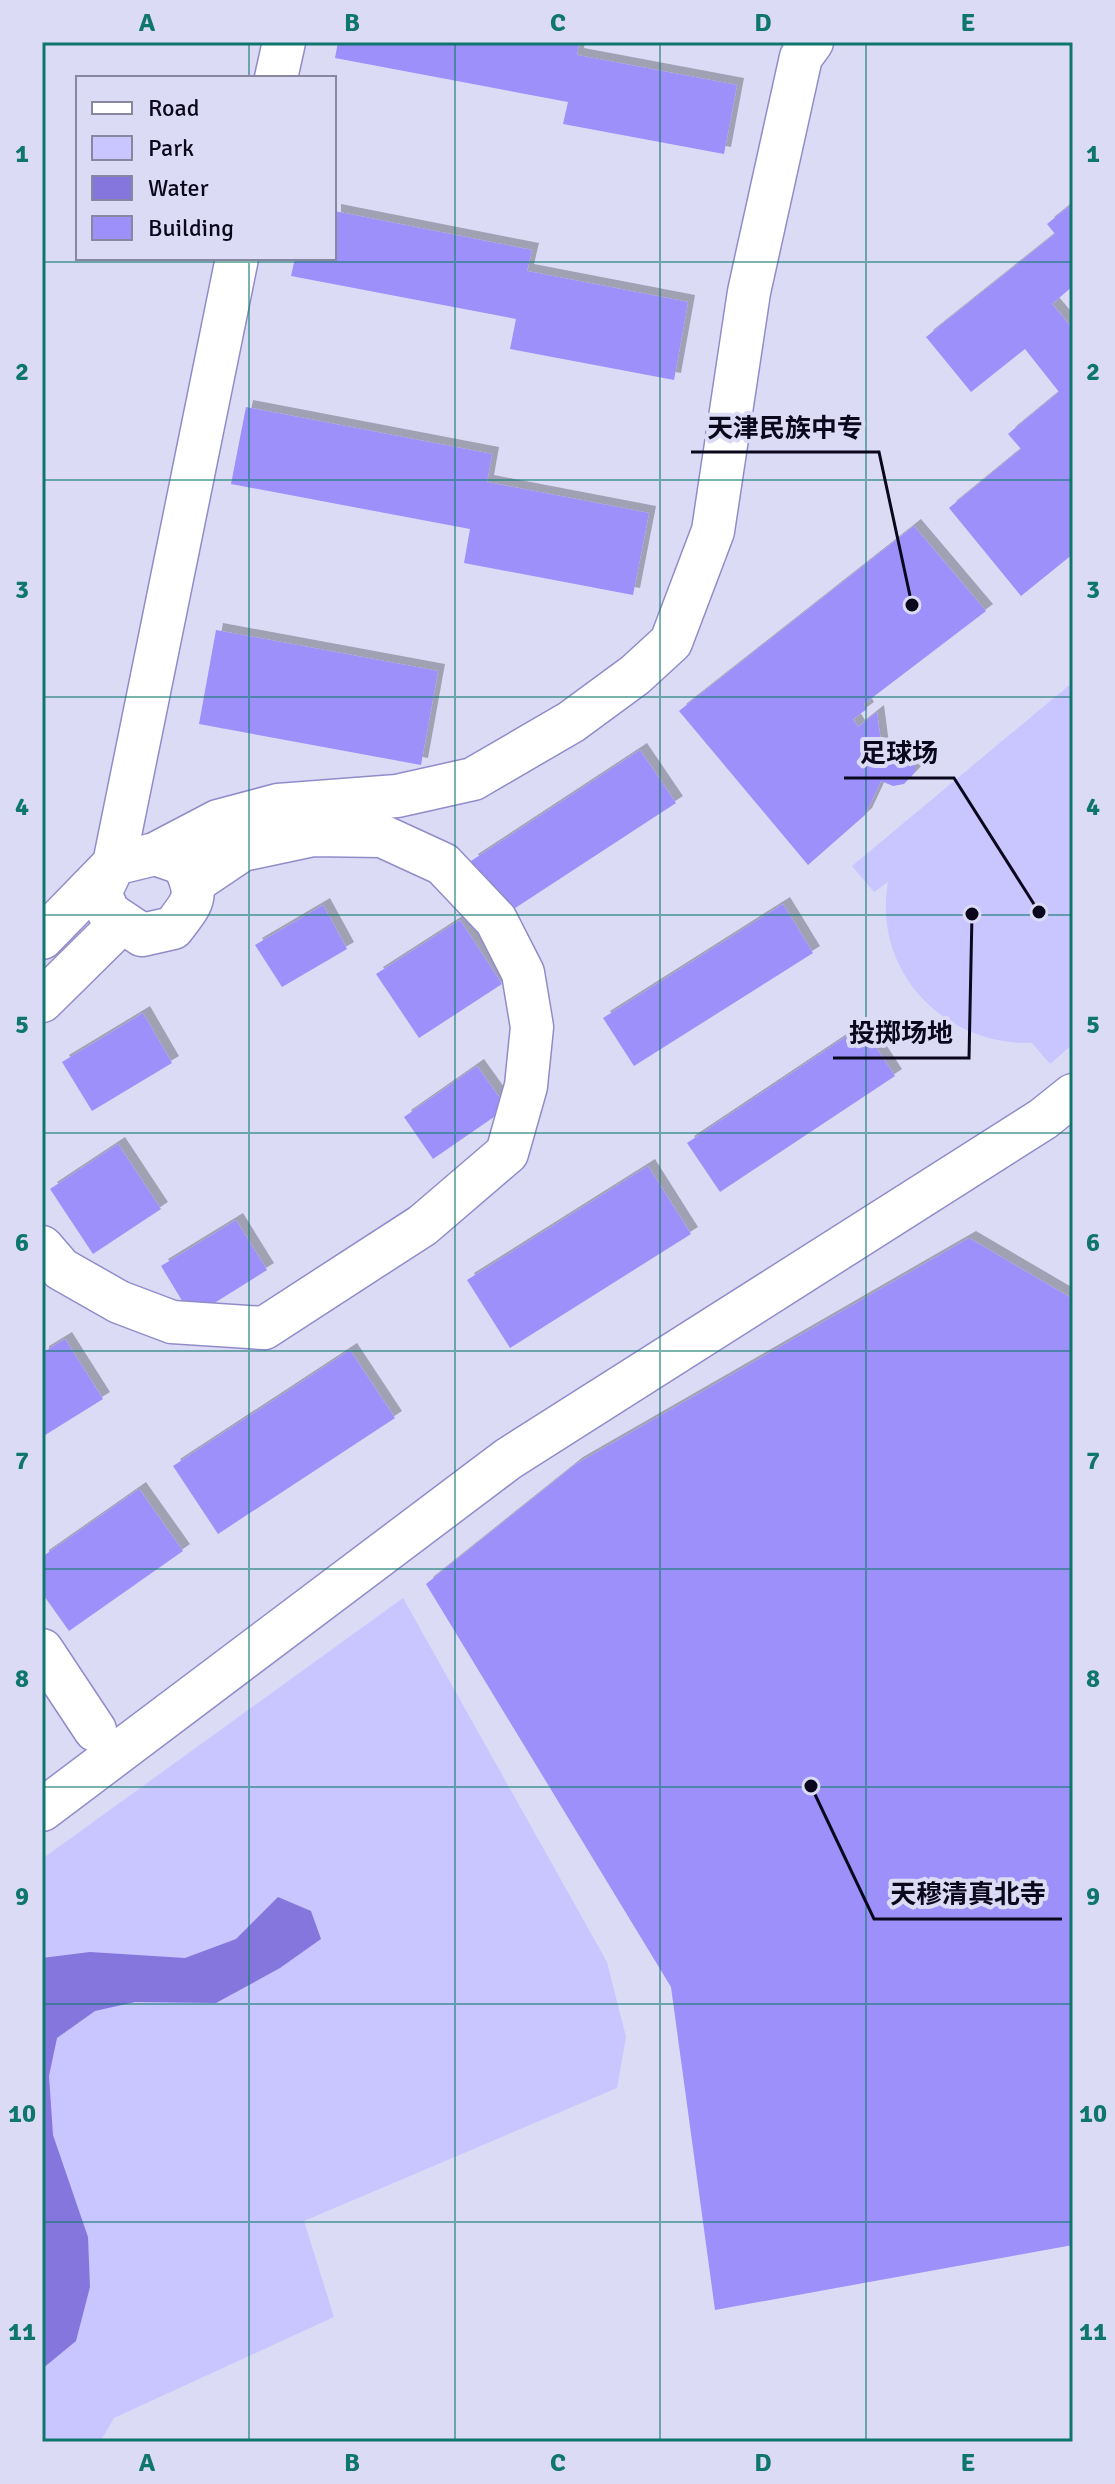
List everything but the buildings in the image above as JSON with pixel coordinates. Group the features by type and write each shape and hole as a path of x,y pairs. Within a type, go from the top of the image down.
{"lane":[{"path":"276,76 284,42"},
{"path":"42,938 114,864 155,854 218,821 278,805 397,796 473,779 571,722 635,675 671,642 713,531 749,292 801,57 812,42"},
{"path":"155,854 184,864 193,883 193,901 173,928 142,935 109,913 100,893 114,864 237,260"},
{"path":"42,1247 61,1269 119,1302 172,1322 264,1328 423,1225 507,1153 526,1086 532,1027 523,973 496,920 443,864 382,836 313,835 242,850 193,883"},
{"path":"42,1001 121,923"},
{"path":"42,1810 508,1459 1043,1119 1073,1095"},
{"path":"42,1650 95,1730"}],"green space":[{"path":"1073,682 1073,1044 1050,1064 1032,1043 1000,1041 971,1032 944,1017 921,997 904,973 892,946 886,915 888,882 874,892 852,866"},
{"path":"403,1598 607,1962 626,2037 617,2088 304,2221 334,2317 114,2418 100,2442 42,2442 42,1859"}],"water":[{"path":"278,1897 311,1911 321,1939 280,1968 216,2003 135,2002 95,2011 57,2038 49,2076 53,2135 88,2237 90,2287 76,2341 42,2369 42,1958 90,1952 185,1958 236,1939"}],"place":[{"name":"天津民族中专","path":"912,605"},
{"name":"足球场","path":"1039,912"},
{"name":"投掷场地","path":"972,914"},
{"name":"天穆清真北寺","path":"811,1786"}]}
